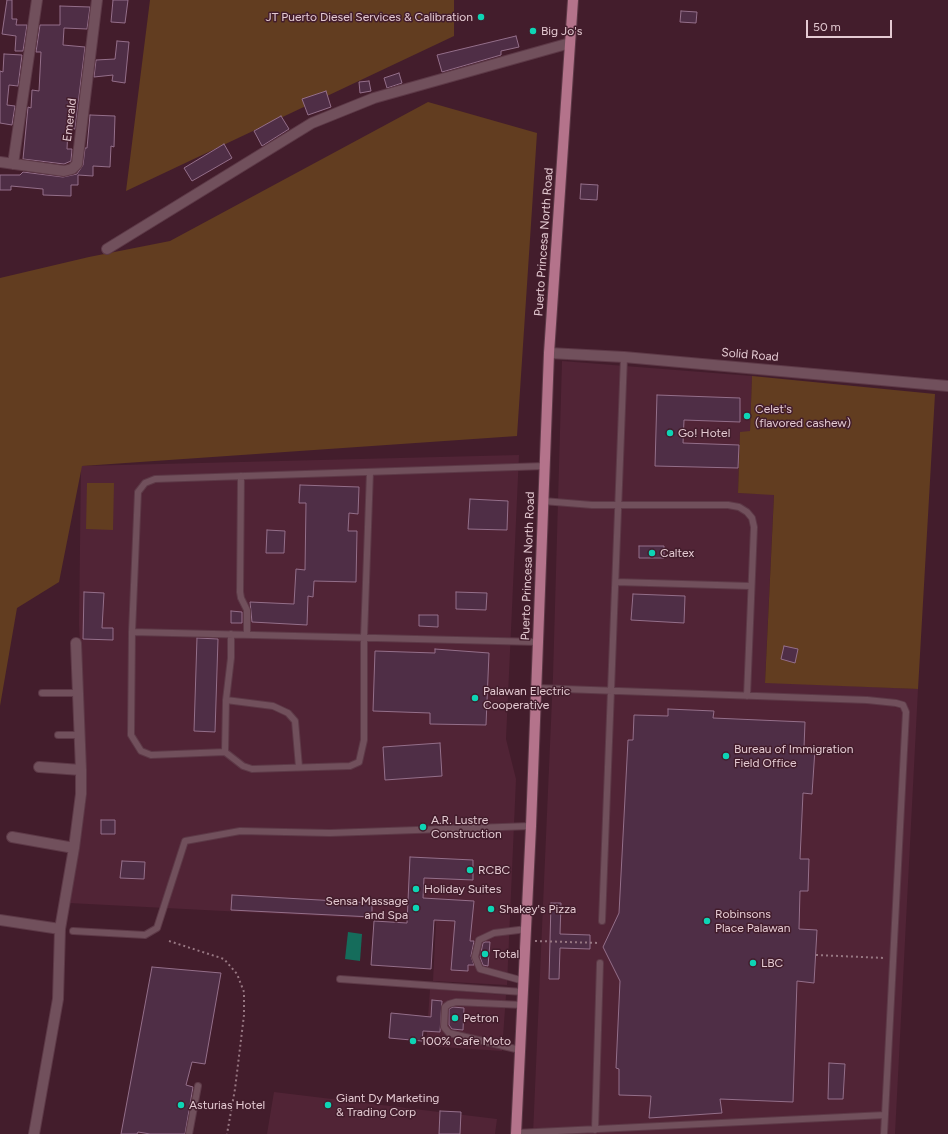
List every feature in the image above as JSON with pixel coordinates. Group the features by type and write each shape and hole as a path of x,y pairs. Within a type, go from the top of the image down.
{"main road":[{"name":"Puerto Princesa North Road","path":"516,1134 531,826 549,353 573,0"}],"street":[{"path":"14,164 37,0"},
{"name":"Emerald","path":"0,162 64,171 72,169 77,164 96,0"},
{"path":"107,249 312,124 374,98 570,43"},
{"name":"Solid Road","path":"549,353 624,357 948,386"},
{"path":"34,1134 58,999 60,929 74,848 82,770 76,643"},
{"path":"39,766 82,770"},
{"path":"12,837 74,848"},
{"path":"0,920 60,929"}],"lane":[{"path":"602,920 624,357"},
{"path":"370,472 364,637 364,740 359,762 350,766 247,768 225,752 151,755 141,751 135,744 131,735 132,632 138,492 145,482 155,478 545,466"},
{"path":"241,476 240,592 241,598 247,610 247,634"},
{"path":"543,501 619,505 728,505 739,507 752,518 754,527 750,586 747,696"},
{"path":"616,582 750,586"},
{"path":"132,632 538,642"},
{"path":"225,752 226,700 231,658 231,634"},
{"path":"536,688 867,700 903,705 906,712 884,1134"},
{"path":"42,693 78,693"},
{"path":"226,700 273,706 288,713 295,721 299,766"},
{"path":"58,735 80,735"},
{"path":"73,931 144,935 157,928 185,841 240,831 330,833 531,826"},
{"path":"524,981 480,969 476,963 475,956 479,940 494,932 526,929"},
{"path":"595,1130 600,963"},
{"path":"340,979 523,992"},
{"path":"520,1050 449,1033 444,1027 445,1007 456,1002 523,1005"},
{"path":"189,1134 198,1086"},
{"path":"516,1134 885,1116"}],"path":[{"path":"526,941 600,943"},
{"path":"170,942 224,959 237,974 244,992 244,1015 235,1089 227,1134"},
{"path":"816,955 892,959"}],"shaded area":[{"path":"150,0 454,0 454,36 126,191"},
{"path":"428,102 537,133 517,436 82,466 59,582 17,608 0,706 0,278 89,257 170,241"},
{"path":"562,361 752,376 750,432 740,432 738,493 774,494 765,682 918,689 895,1134 533,1134 553,676"},
{"path":"752,376 935,394 918,689 765,683 774,495 738,493 740,432 750,431"},
{"path":"519,455 506,739 516,779 507,985 433,981 436,922 69,903 87,794 79,624 81,466"},
{"path":"87,483 114,483 113,530 86,529"},
{"path":"348,932 362,934 360,961 345,959"},
{"path":"430,989 506,995 502,1051 426,1046"},
{"name":"Giant Dy Marketing & Trading Corp","path":"274,1092 497,1119 495,1134 267,1134"}],"building":[{"path":"7,0 12,0 12,19 17,19 16,25 27,25 23,51 15,51 16,36 2,34"},
{"path":"113,0 128,0 125,23 111,22"},
{"path":"60,6 90,7 87,29 64,28 63,45 85,47 75,129 68,128 67,149 72,149 71,161 64,164 23,159 28,107 31,108 32,90 39,91 41,52 36,52 40,25 60,25"},
{"path":"681,11 697,12 696,23 680,22"},
{"path":"516,36 519,47 501,51 501,55 442,72 437,55"},
{"path":"117,41 129,42 125,83 112,81 113,75 94,77 96,60 115,59"},
{"path":"4,54 22,55 18,86 9,85 7,105 15,106 12,125 0,123 0,71 3,72"},
{"path":"399,73 402,83 387,88 384,78"},
{"path":"369,81 371,91 360,93 359,82"},
{"path":"326,91 331,107 308,115 302,99"},
{"path":"90,115 115,116 114,147 111,146 110,167 93,166 93,176 78,175 78,185 71,185 71,196 43,195 43,189 11,186 11,190 0,190 0,175 20,175 23,172 63,177 77,174 83,165 85,148 87,148"},
{"path":"281,116 289,129 262,146 254,131"},
{"path":"224,144 232,158 192,181 184,168"},
{"path":"581,184 598,185 597,200 580,199"},
{"name":"Go! Hotel","path":"657,395 740,398 740,422 684,420 683,443 739,445 738,468 655,466"},
{"path":"300,485 359,487 358,514 349,513 348,531 357,531 356,582 314,581 313,597 308,596 307,625 252,622 250,602 294,604 296,569 305,570 306,503 299,503"},
{"path":"470,499 508,501 507,530 468,529"},
{"path":"267,530 285,531 284,553 266,553"},
{"path":"639,546 664,546 664,558 639,558"},
{"path":"84,592 104,593 102,628 113,628 113,640 83,639"},
{"path":"456,592 487,593 486,610 456,609"},
{"path":"633,594 685,596 684,623 631,620"},
{"path":"231,611 242,612 242,623 231,623"},
{"path":"419,615 438,615 438,627 419,626"},
{"path":"197,638 218,639 215,732 194,731"},
{"path":"784,646 798,649 795,663 781,659"},
{"path":"435,649 489,653 486,725 430,724 430,713 373,711 375,651 435,653"},
{"name":"Robinsons Place Palawan","path":"668,709 714,711 713,718 805,722 804,748 815,749 812,794 803,793 800,859 809,859 808,891 800,891 799,929 817,930 814,983 797,981 793,1102 720,1099 722,1113 649,1118 651,1096 619,1095 619,1069 616,1068 620,981 603,947 619,913 628,740 633,740 634,715 668,716"},
{"path":"440,743 442,776 385,780 383,747"},
{"path":"101,820 115,820 115,834 101,834"},
{"path":"410,857 473,860 473,880 424,878 423,898 474,901 470,941 474,941 471,956 474,965 468,965 468,971 451,970 455,921 434,920 431,969 371,965 374,921 407,923"},
{"path":"122,861 145,862 144,879 120,878"},
{"path":"232,895 372,903 372,917 231,910"},
{"path":"551,903 561,903 560,934 590,935 590,949 560,948 559,979 549,979"},
{"name":"Total","path":"490,942 488,966 483,965 480,957 483,943"},
{"path":"152,967 221,973 205,1064 192,1062 186,1085 193,1087 185,1134 150,1134 138,1132 137,1134 121,1134"},
{"path":"432,1000 442,1001 440,1032 423,1031 422,1041 389,1038 391,1013 431,1017"},
{"name":"Petron","path":"453,1007 464,1008 463,1030 452,1029 449,1025 449,1009"},
{"path":"829,1063 845,1064 843,1099 828,1099"},
{"path":"440,1111 461,1112 460,1134 439,1134"}],"place":[{"name":"JT Puerto Diesel Services & Calibration","path":"481,17"},
{"name":"Big Jo's","path":"533,31"},
{"name":"Celet's (flavored cashew)","path":"747,416"},
{"name":"Go! Hotel","path":"670,433"},
{"name":"Caltex","path":"652,553"},
{"name":"Palawan Electric Cooperative","path":"475,698"},
{"name":"Bureau of Immigration Field Office","path":"726,756"},
{"name":"A.R. Lustre Construction","path":"423,827"},
{"name":"RCBC","path":"470,870"},
{"name":"Holiday Suites","path":"416,889"},
{"name":"Sensa Massage and Spa","path":"416,908"},
{"name":"Shakey's Pizza","path":"491,909"},
{"name":"Robinsons Place Palawan","path":"707,921"},
{"name":"Total","path":"485,954"},
{"name":"LBC","path":"753,963"},
{"name":"Petron","path":"455,1018"},
{"name":"100% Cafe Moto","path":"413,1041"},
{"name":"Asturias Hotel","path":"181,1105"},
{"name":"Giant Dy Marketing & Trading Corp","path":"328,1105"}]}
